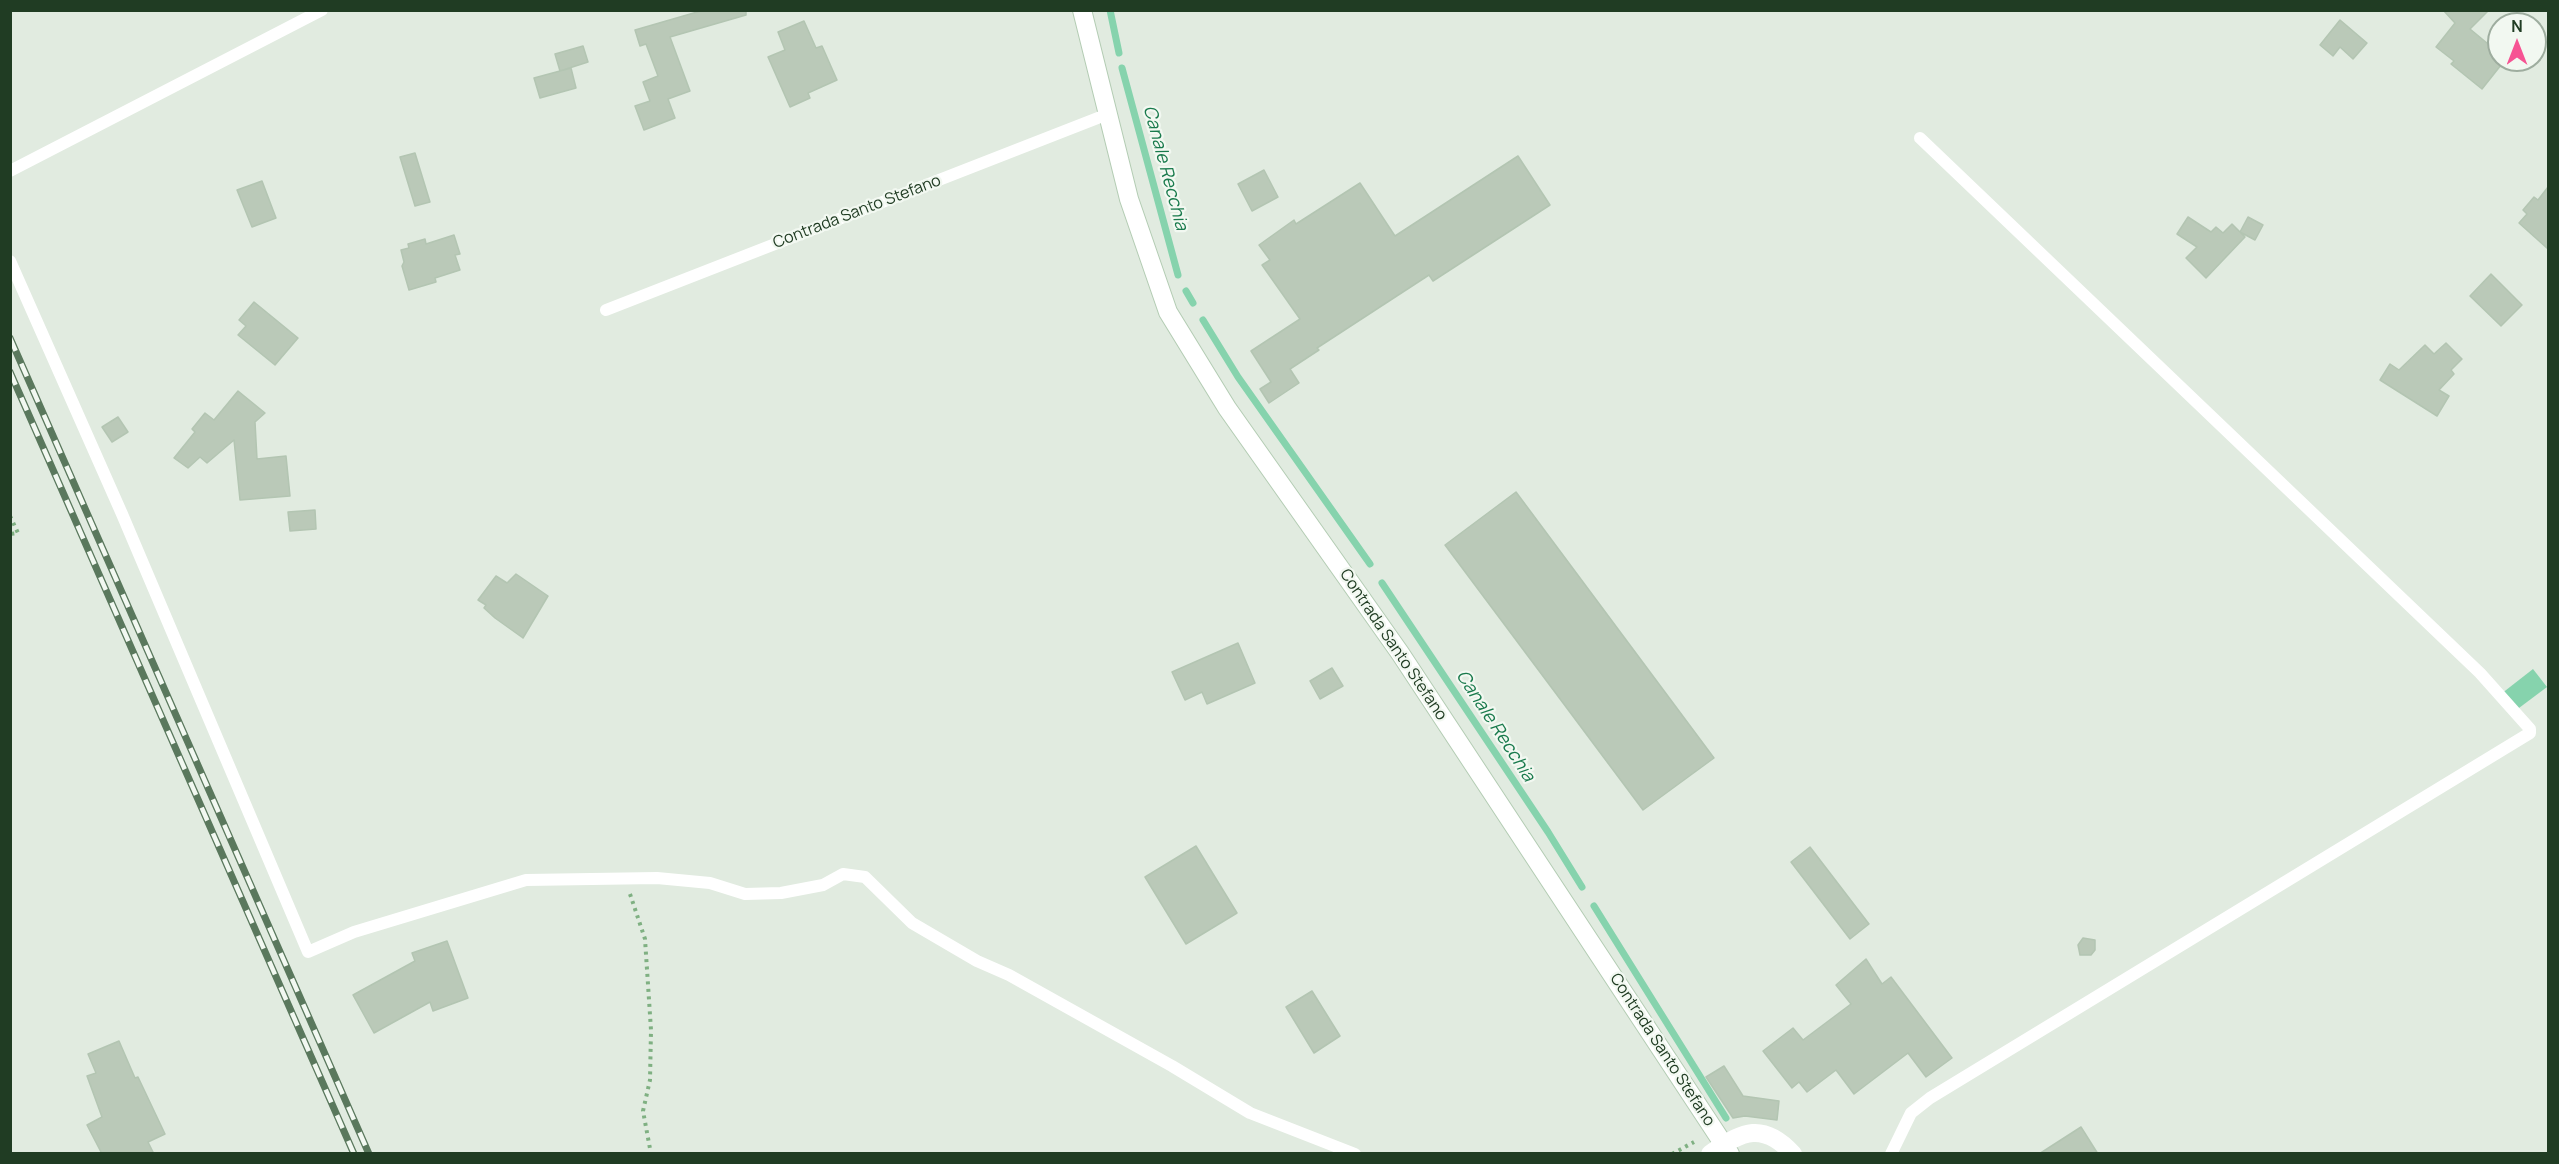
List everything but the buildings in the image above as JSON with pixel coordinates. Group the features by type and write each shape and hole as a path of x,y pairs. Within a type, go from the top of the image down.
{"street":[{"name":"Contrada Santo Stefano","path":"1082,10 1129,199 1168,312 1227,408 1400,652 1721,1150"},
{"path":"1721,1150 1750,1132 1772,1134 1793,1154"}],"lane":[{"path":"10,171 322,10"},
{"name":"Contrada Santo Stefano","path":"606,310 1108,114"},
{"path":"1891,1154 1911,1113 1930,1098 2530,733 2530,729 2480,673 1920,138"},
{"path":"10,261 122,514 308,952 354,932 526,880 657,878 710,883 745,894 781,893 823,885 843,874 865,877 912,923 977,961 1009,975 1162,1060 1250,1113 1354,1154"}],"path":[{"path":"10,516 18,533 10,534"},
{"path":"625,879 645,939 651,1030 650,1080 643,1111 651,1154"}],"shaded area":[{"path":"2533,669 2547,687 2515,711 2501,694"}],"waterway":[{"name":"Canale Recchia","path":"1110,10 1119,53"},
{"name":"Canale Recchia","path":"1122,68 1178,275"},
{"name":"Canale Recchia","path":"1186,291 1193,303"},
{"name":"Canale Recchia","path":"1203,320 1238,377 1370,564"},
{"name":"Canale Recchia","path":"1382,583 1548,832 1582,887"},
{"name":"Canale Recchia","path":"1594,906 1726,1118"}],"railway":[{"path":"10,338 369,1154"},
{"path":"10,372 354,1154"}]}
